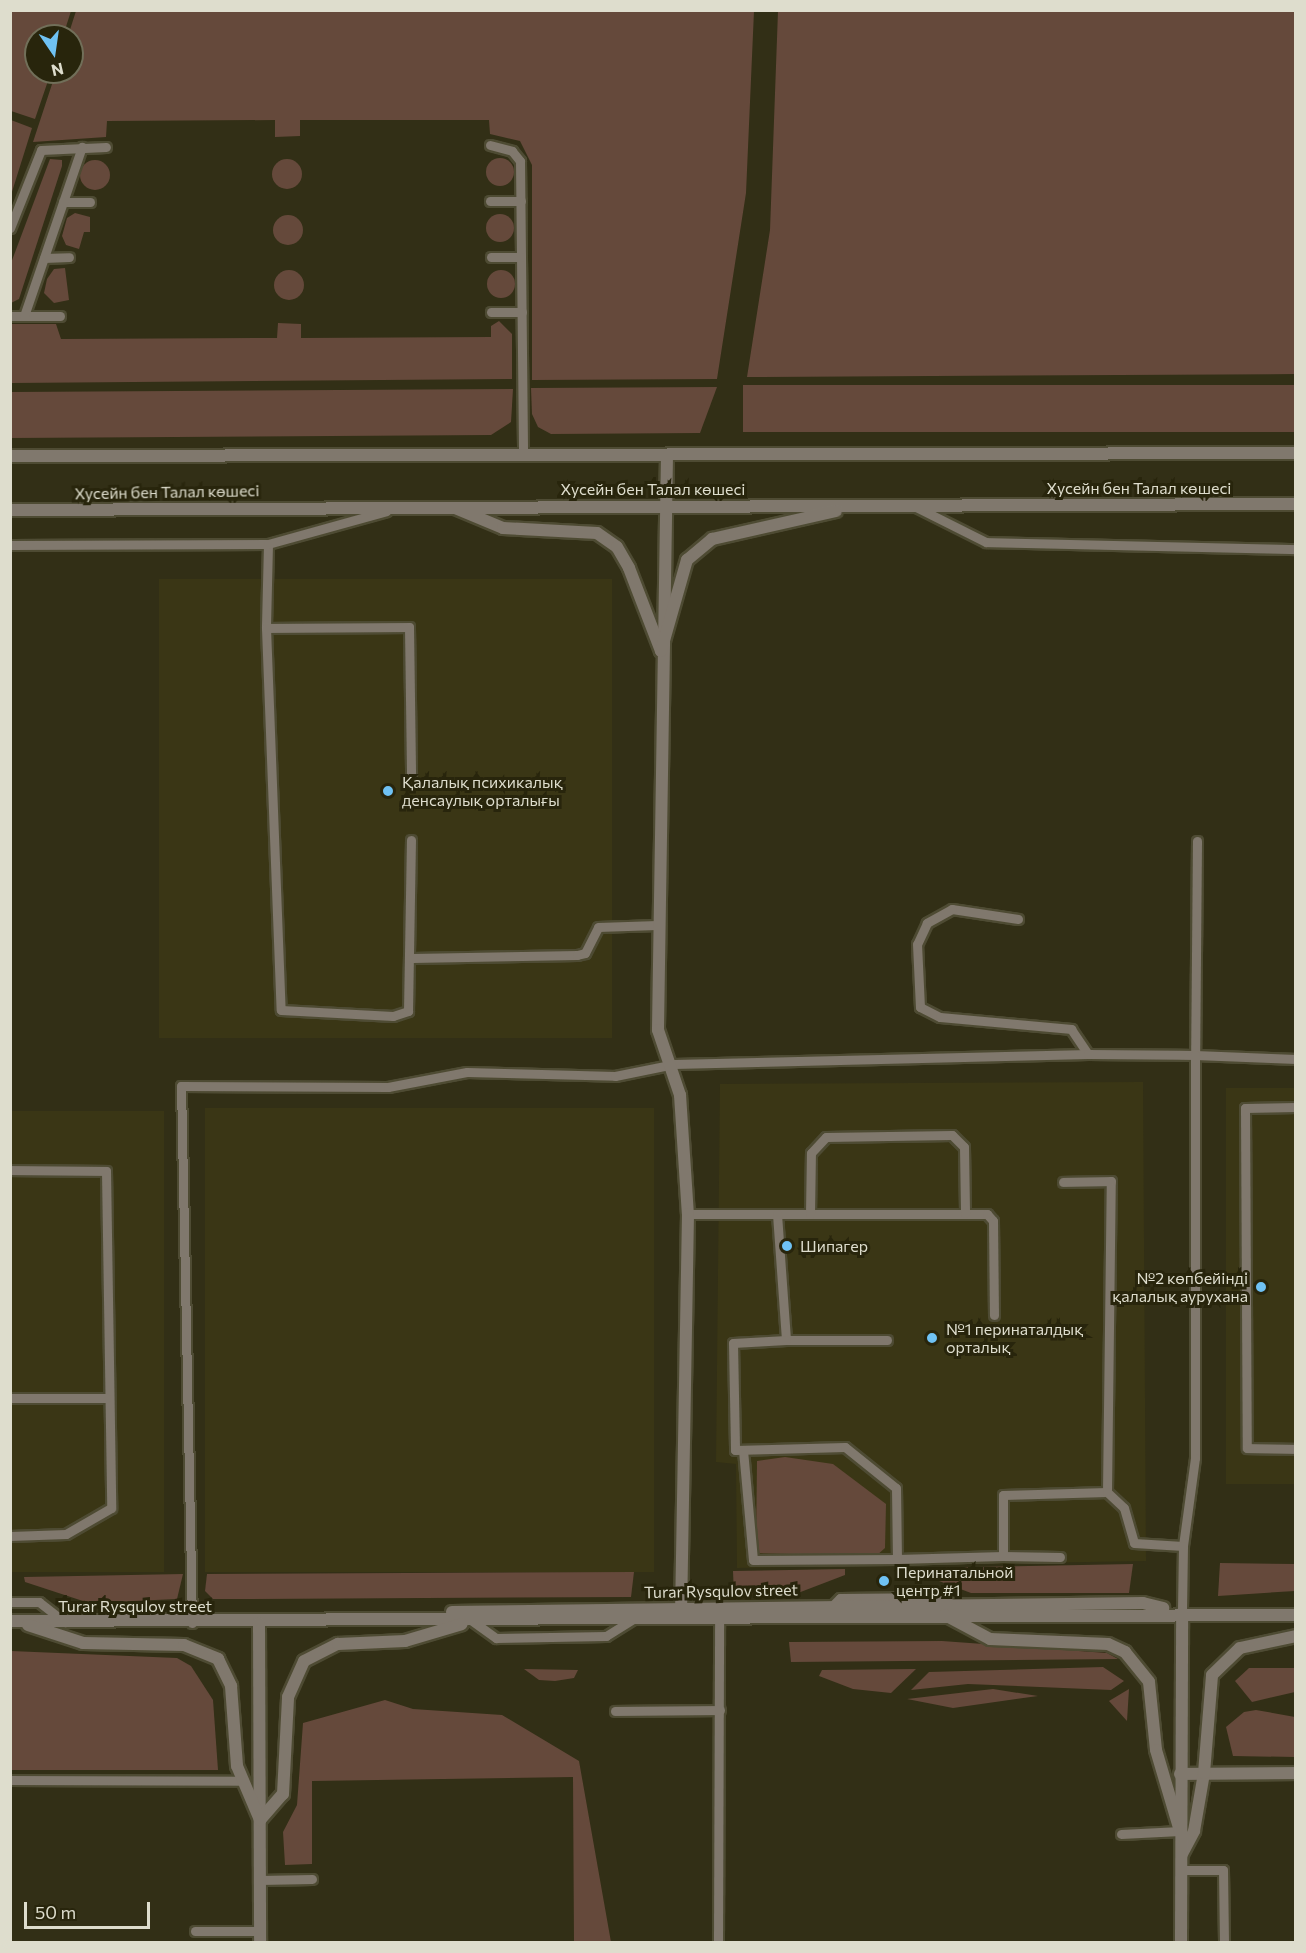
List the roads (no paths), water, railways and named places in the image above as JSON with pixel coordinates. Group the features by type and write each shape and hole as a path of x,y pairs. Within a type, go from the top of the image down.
{"street":[{"name":"Хусейн бен Талал көшесі","path":"10,456 1296,453"},
{"path":"667,455 661,651 657,926 658,1030 674,1064 687,1214 681,1608"},
{"name":"Хусейн бен Талал көшесі","path":"10,510 405,506 857,507 1296,504"},
{"path":"450,506 503,528 597,533 617,547 629,568 661,651"},
{"path":"661,651 687,560 712,539 857,507"},
{"name":"Turar Rysqulov street","path":"260,1623 291,1615 832,1606 1296,1615"},
{"path":"949,1610 990,1639 1108,1644 1125,1652 1149,1682 1156,1750 1180,1831"},
{"name":"Turar Rysqulov street","path":"15,1621 260,1623 719,1618 949,1610"},
{"path":"1181,1942 1182,1612"},
{"path":"260,1820 283,1794 288,1697 304,1661 338,1644 405,1641 471,1620"},
{"path":"15,1621 83,1643 184,1645 212,1655 231,1686 242,1781 260,1820"},
{"path":"260,1623 260,1937"},
{"path":"1181,1856 1194,1831 1204,1773 1212,1675 1240,1648 1296,1636"},
{"path":"1180,1774 1296,1773"}],"lane":[{"path":"490,145 517,156 522,257 522,455"},
{"path":"24,316 82,147"},
{"path":"10,228 37,154 47,148 106,147"},
{"path":"490,201 521,201"},
{"path":"63,202 90,202"},
{"path":"44,258 69,257"},
{"path":"491,257 522,257"},
{"path":"491,312 522,312"},
{"path":"10,316 60,316"},
{"path":"10,545 268,544 405,506"},
{"path":"914,506 986,542 1296,549"},
{"path":"268,544 266,628 280,1010 287,1014 402,1014 410,1004 411,840"},
{"path":"266,628 409,627 411,775"},
{"path":"1182,1612 1183,1546 1195,1458 1197,842"},
{"path":"1018,919 952,909 927,923 917,945 920,1007 940,1017 1071,1029 1088,1054"},
{"path":"412,958 577,955 585,953 598,927 657,926"},
{"path":"192,1623 181,1086 388,1087 467,1072 615,1076 674,1064 1088,1054 1296,1059"},
{"path":"1296,1107 1245,1108 1245,1131 1246,1448 1296,1449"},
{"path":"810,1214 811,1153 826,1137 952,1135 964,1147 965,1213"},
{"path":"10,1170 106,1171 106,1398 111,1508 66,1534 10,1536"},
{"path":"1063,1182 1110,1181 1107,1492"},
{"path":"687,1214 987,1214 993,1221 994,1315"},
{"path":"777,1214 786,1340"},
{"path":"886,1340 786,1340 733,1343 735,1450 845,1447 868,1461 896,1488 897,1559"},
{"path":"10,1398 106,1398"},
{"path":"743,1450 753,1560 1060,1557"},
{"path":"1003,1556 1003,1495 1107,1492 1124,1508 1134,1543 1183,1546"},
{"path":"10,1602 39,1602 65,1622"},
{"path":"471,1620 496,1638 606,1636 635,1618"},
{"path":"718,1942 719,1618"},
{"path":"615,1711 720,1710"},
{"path":"10,1780 242,1781"},
{"path":"1121,1834 1180,1831"},
{"path":"1181,1870 1223,1870 1224,1942"},
{"path":"260,1880 312,1879"},
{"path":"195,1931 260,1937"}],"place":[{"name":"Қалалық психикалық денсаулық орталығы","path":"388,791"},
{"name":"Шипагер","path":"787,1246"},
{"name":"№2 көпбейінді қалалық аурухана","path":"1261,1287"},
{"name":"№1 перинаталдық орталық","path":"932,1338"},
{"name":"Перинатальной центр #1","path":"884,1581"}]}
